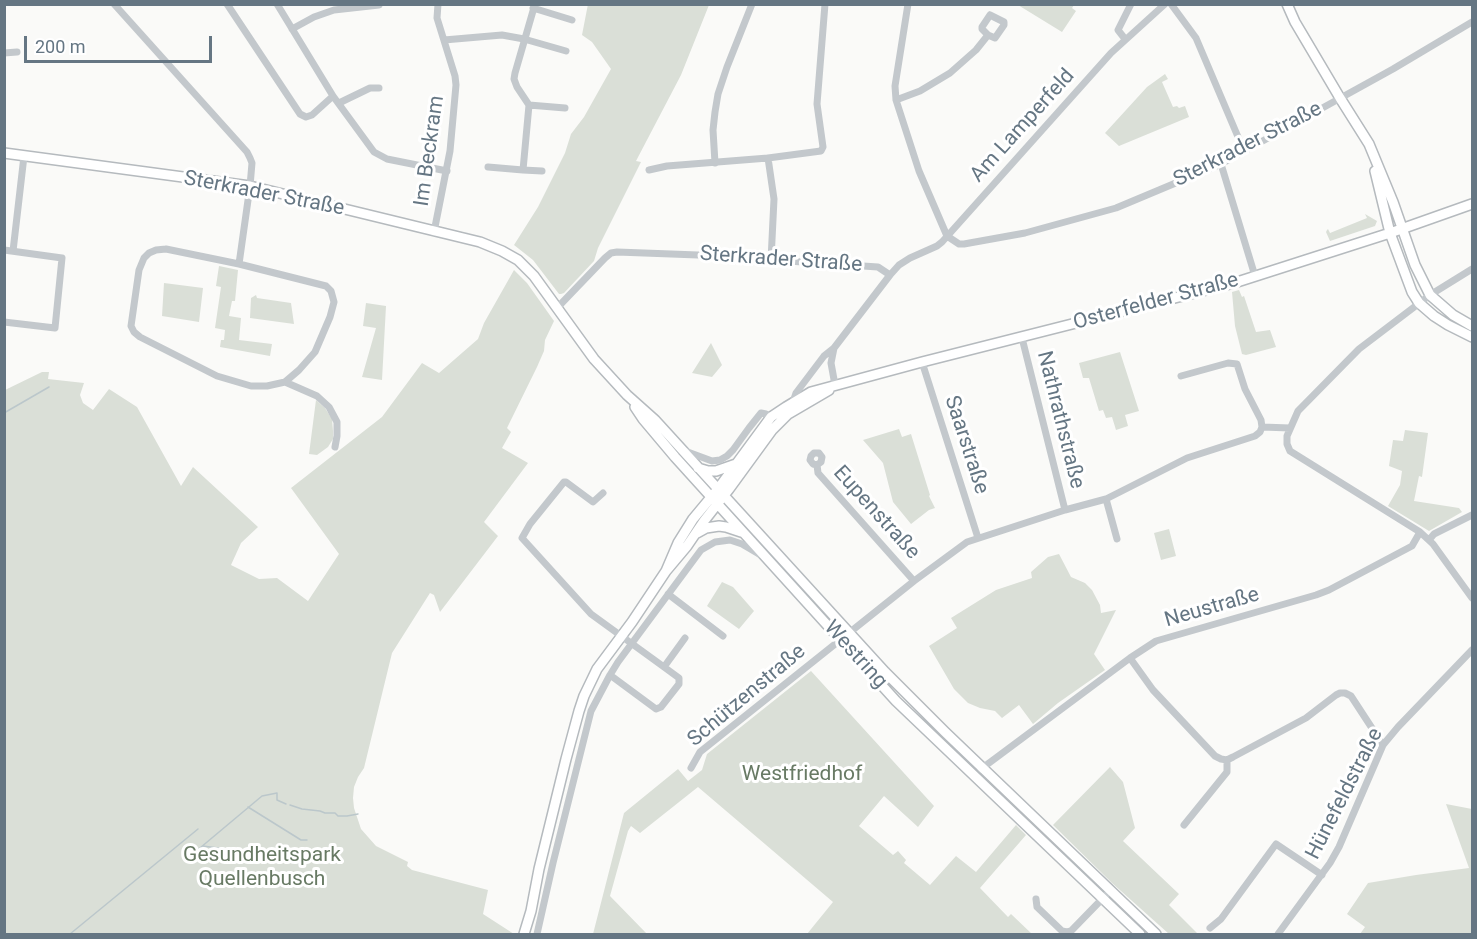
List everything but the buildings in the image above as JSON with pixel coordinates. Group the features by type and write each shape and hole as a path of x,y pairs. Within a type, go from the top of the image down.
{"main road":[{"path":"1287,4 1295,22 1371,148 1416,265 1430,294 1453,315 1473,326"},
{"path":"1371,148 1390,232 1412,292 1419,303 1434,316 1473,337"},
{"name":"Sterkrader Straße","path":"4,153 250,186 480,242 518,260"},
{"name":"Osterfelder Straße","path":"721,492 737,464 771,417 811,392 1234,283 1473,204"},
{"name":"Westring","path":"518,260 534,276 587,351 721,492 845,636 896,700 1140,934"},
{"name":"Osterfelder Straße","path":"666,571 683,534 693,519 721,492 772,430 788,414 835,386"},
{"name":"Westring","path":"627,395 643,419 763,556 1156,934"},
{"path":"699,468 716,471 737,464"},
{"name":"Osterfelder Straße","path":"530,933 539,869 584,696 597,669 666,571 687,546 713,500"},
{"path":"695,534 706,528 719,526 744,533"}],"street":[{"path":"114,4 247,152 252,164 239,264"},
{"path":"226,4 300,114 309,116 333,96"},
{"path":"278,4 333,96 369,146 387,159 447,171"},
{"name":"Im Beckram","path":"434,232 452,140 456,81 437,18 438,4"},
{"path":"715,163 713,130 718,94 752,4"},
{"path":"649,170 667,166 818,152 823,149 817,104 825,4"},
{"path":"908,4 895,86 896,100 919,171 947,236"},
{"path":"1125,39 1118,30 1131,4"},
{"name":"Am Lamperfeld","path":"947,236 1111,53 1165,4"},
{"path":"1171,4 1196,38 1244,150"},
{"path":"292,29 314,17 334,10 379,5"},
{"path":"523,170 529,105 514,79 534,6 572,20"},
{"name":"Sterkrader Straße","path":"556,306 611,253 636,252 878,267 890,275 899,265 937,246 947,236 959,244 964,244 1025,233 1116,208 1221,164 1473,22"},
{"path":"444,40 502,35 566,51"},
{"path":"896,100 920,91 950,73 976,50 988,35"},
{"path":"4,53 17,52"},
{"path":"339,103 370,88 379,87"},
{"path":"529,105 565,108"},
{"path":"14,251 24,156"},
{"path":"768,158 774,199 771,260"},
{"path":"1221,164 1255,276"},
{"path":"488,167 542,171"},
{"path":"166,249 239,264 326,286 333,296 334,302 330,317 315,352 300,370 285,382 258,387 214,375 140,337 131,326 139,270 149,253 166,249"},
{"path":"4,250 62,258 55,328 4,322"},
{"path":"1473,269 1430,294 1359,349 1298,411 1287,436 1290,450 1420,532 1429,540 1473,598"},
{"path":"793,402 796,393 824,356 834,348 890,275"},
{"name":"Nathrathstraße","path":"1022,338 1065,510"},
{"path":"834,348 831,363 835,386"},
{"name":"Saarstraße","path":"922,362 978,538"},
{"path":"1181,376 1228,363 1237,364 1262,427 1290,428"},
{"path":"285,382 317,396 329,407 337,422 335,447"},
{"name":"Osterfelder Straße","path":"682,450 712,461 720,460 733,450 761,413 771,417"},
{"name":"Schützenstraße","path":"691,768 700,752 914,581 967,542 1106,499 1187,458 1255,436 1262,427"},
{"name":"Eupenstraße","path":"817,465 818,473 914,581"},
{"path":"603,493 593,502 564,482 530,524 522,538 591,614 679,678 679,684 661,707 656,709 610,675"},
{"path":"1106,499 1117,539"},
{"path":"1429,540 1434,534 1469,517"},
{"name":"Neustraße","path":"972,773 983,768 1156,641 1329,590 1412,546 1420,532"},
{"name":"Osterfelder Straße","path":"530,933 552,863 590,714 610,675 701,550 715,542 730,540 763,556"},
{"path":"687,546 691,562"},
{"path":"668,594 723,636"},
{"path":"664,667 685,638"},
{"name":"Hünefeldstraße","path":"1278,934 1322,875 1339,847 1383,745 1398,726 1473,650"},
{"path":"1130,658 1153,690 1215,756 1221,759 1227,760 1306,718 1340,693 1351,696 1383,745"},
{"path":"579,711 590,714"},
{"path":"1184,825 1227,772 1227,760"},
{"path":"558,793 570,796"},
{"name":"Hünefeldstraße","path":"1210,928 1221,919 1275,844 1322,875"},
{"path":"1036,899 1037,907 1062,931 1067,932 1071,931 1110,892"}],"green space":[{"path":"588,4 709,5 681,75 636,161 641,162 598,248 594,261 564,293 559,294 533,260 514,245 538,207 565,153 571,134 584,117 611,69 592,42 582,35"},
{"path":"1018,5 1074,5 1072,8 1076,11 1062,32"},
{"path":"1165,74 1168,79 1162,82 1173,107 1185,106 1189,117 1119,146 1105,133 1147,87"},
{"path":"1365,214 1377,221 1375,226 1330,241 1326,232 1328,229 1330,233 1367,218"},
{"path":"219,266 238,270 235,301 232,301 229,316 241,318 239,340 272,344 270,356 220,347 221,340 224,340 225,330 215,328 221,287 216,286"},
{"name":"Gesundheitspark Quellenbusch","path":"514,270 527,283 554,321 545,340 544,351 537,367 507,428 511,432 502,448 528,463 484,522 498,536 440,612 434,595 430,593 392,653 364,768 354,787 353,798 361,829 376,846 408,862 407,866 412,870 488,890 483,914 514,934 5,934 5,390 42,372 49,372 48,379 84,383 80,395 83,403 93,410 109,389 137,407 181,486 193,467 258,527 241,543 231,565 259,579 277,578 308,601 339,554 291,488 382,417 422,363 439,373 478,339 484,323"},
{"path":"164,283 203,288 199,322 162,316"},
{"path":"1239,290 1242,297 1244,296 1256,332 1270,330 1276,347 1242,354 1235,326 1232,292"},
{"path":"256,295 257,298 291,303 294,324 250,318 251,298"},
{"path":"366,303 386,306 382,380 362,377 376,328 363,326"},
{"path":"711,343 722,365 712,377 692,373"},
{"path":"1120,352 1139,411 1125,415 1128,426 1116,430 1112,417 1106,418 1103,410 1099,411 1089,378 1083,378 1079,363"},
{"path":"316,400 332,419 333,431 333,439 328,447 317,455 309,454"},
{"path":"899,429 902,437 911,434 929,496 935,508 911,524 893,502 883,463 863,440"},
{"path":"1405,430 1428,433 1422,477 1419,476 1414,501 1459,508 1462,512 1429,531 1388,506 1400,485 1402,471 1389,466 1393,440 1403,441"},
{"path":"1169,529 1176,556 1161,560 1154,533"},
{"path":"1059,554 1071,577 1085,583 1092,590 1100,605 1101,613 1116,610 1094,654 1105,670 1058,703 1033,724 1019,705 1002,718 995,711 968,703 954,689 929,646 957,628 951,618 996,590 1032,578 1031,572 1048,557"},
{"path":"722,582 733,587 754,611 739,629 707,606"},
{"name":"Westfriedhof","path":"811,671 934,806 918,827 884,796 859,826 893,855 898,851 906,860 904,863 930,885 956,856 976,872 1016,825 1026,835 980,888 1008,917 1011,914 1032,934 807,934 833,902 698,787 640,833 631,826 628,831 610,896 647,934 593,934 624,813 678,769 688,781 702,770 707,754"},
{"path":"1110,767 1123,782 1135,828 1123,841 1179,894 1169,905 1198,934 1169,934 1112,883 1053,825"},
{"path":"1446,804 1472,809 1472,934 1360,934 1365,927 1347,914 1368,883 1469,868"}],"waterway":[{"path":"4,413 49,387"},
{"path":"188,858 262,796 277,793 277,800 286,804"},
{"path":"290,805 302,809 335,813 338,816 358,814"},
{"path":"248,807 301,840 307,840"},
{"path":"70,934 198,829"},
{"path":"203,846 247,852"},
{"path":"257,853 268,857 291,852"},
{"path":"191,934 209,934"}]}
